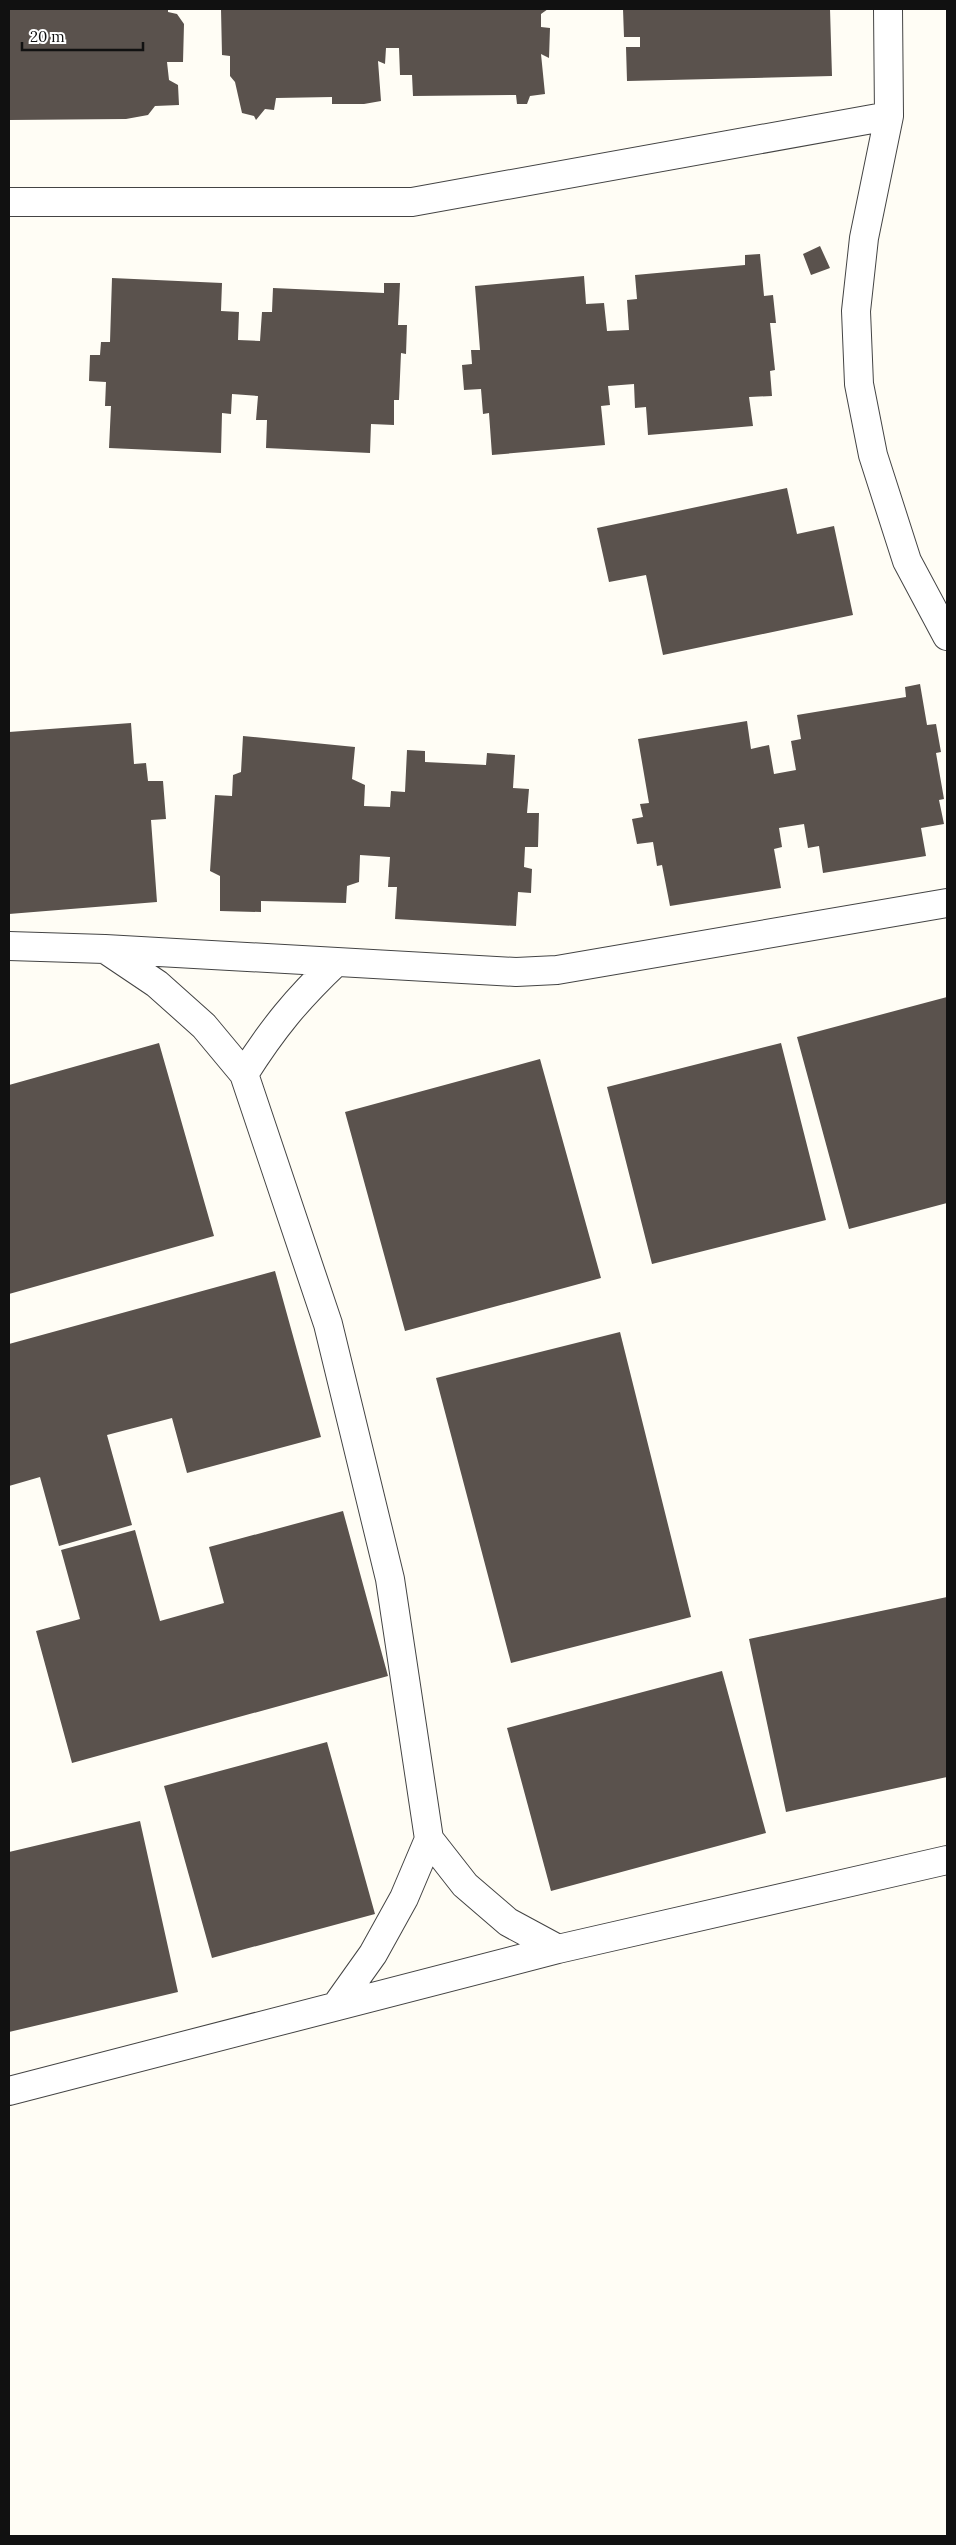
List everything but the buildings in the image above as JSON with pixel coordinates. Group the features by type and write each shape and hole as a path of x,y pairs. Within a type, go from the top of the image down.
{"street":[{"path":"888,9 889,116 864,238 856,311 859,384 873,455 907,561 947,636"},
{"path":"9,202 412,202 889,116"},
{"path":"9,946 105,949 516,972 557,970 947,903"},
{"path":"105,949 158,984 204,1026 244,1074 328,1324 386,1560 429,1839 465,1884 508,1922 558,1949"},
{"path":"244,1074 271,1032 302,994 336,962"},
{"path":"336,2006 373,1954 404,1898 429,1839"},
{"path":"9,2091 558,1949 947,1860"}]}
